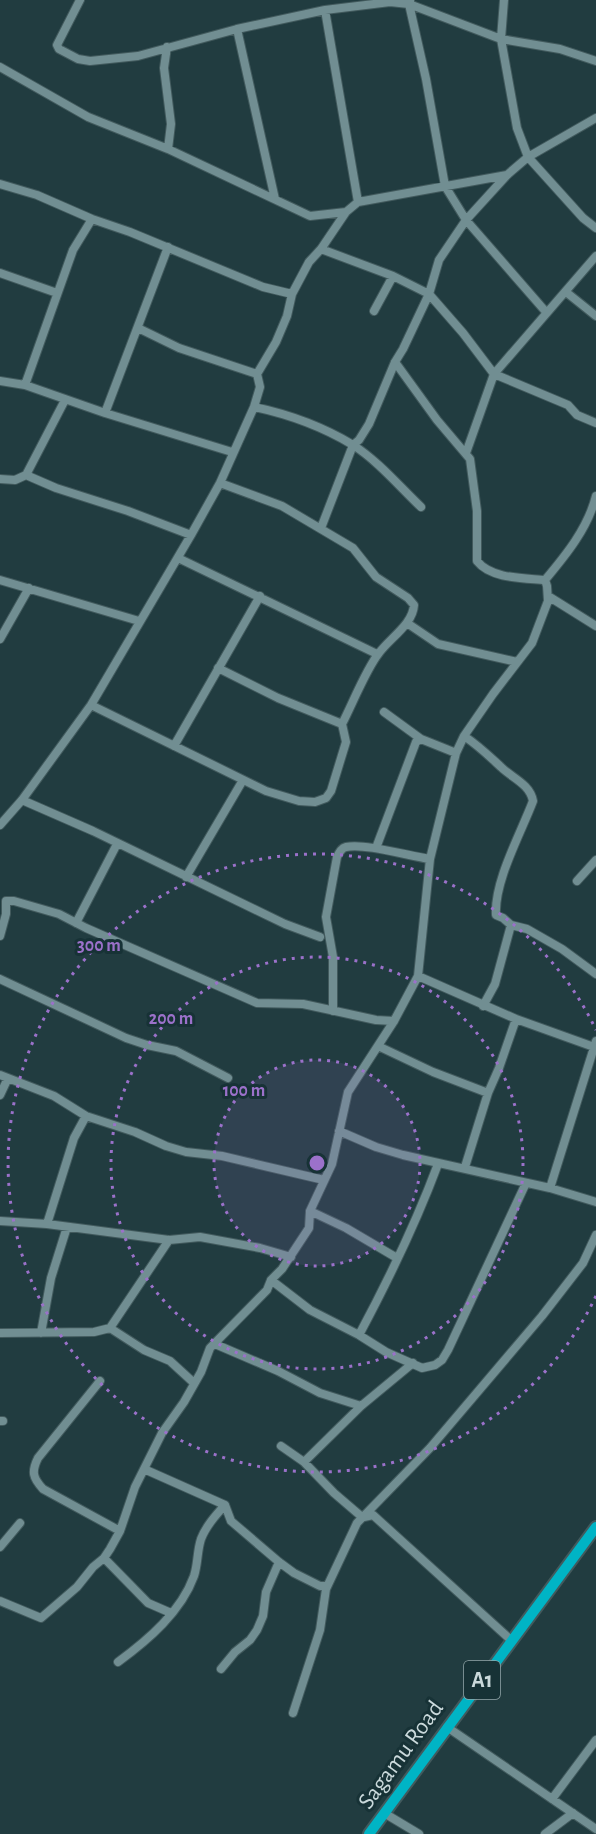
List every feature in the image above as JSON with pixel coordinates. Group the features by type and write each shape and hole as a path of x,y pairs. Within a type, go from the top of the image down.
{"highway":[{"name":"Sagamu Road","path":"369,1834 596,1527"}],"street":[{"path":"80,0 57,45 59,49 78,59 90,61 138,56 237,29 325,10 390,2 410,2 501,39 560,49 596,61"},
{"path":"504,0 501,39 517,128 528,157 583,218 596,228"},
{"path":"410,2 446,186 466,220 546,312"},
{"path":"325,10 358,202"},
{"path":"237,29 275,199"},
{"path":"168,47 164,68 171,124 168,149"},
{"path":"0,67 88,117 168,149 310,216 346,212"},
{"path":"321,528 353,445 369,424 395,362 404,349 429,294 439,260 466,220 507,175 528,157 596,118"},
{"path":"0,825 22,800 91,705 192,535 220,483 254,407 260,387 257,374 280,334 292,294 309,262 321,249 346,212 358,202 507,175"},
{"path":"0,184 37,195 263,287 292,294"},
{"path":"26,385 73,250 92,219"},
{"path":"105,413 168,248"},
{"path":"321,249 393,276 429,294 494,374 568,405 578,415 596,423"},
{"path":"466,453 494,374 596,256"},
{"path":"0,273 57,293"},
{"path":"374,311 393,276"},
{"path":"566,292 596,316"},
{"path":"138,328 179,348 257,374"},
{"path":"395,362 437,420 466,453 472,466 477,511 477,561 481,567 500,575 545,580"},
{"path":"0,381 26,385 65,400 232,452"},
{"path":"0,479 15,480 26,475 65,400"},
{"path":"254,407 299,420 353,445 421,507"},
{"path":"26,475 56,488 192,535"},
{"path":"91,705 266,791 299,801 315,802 326,798 332,791 346,742 342,724 378,654 406,623 414,611 414,604 376,577 353,548 321,528 282,506 220,483"},
{"path":"0,1600 41,1618 77,1587 93,1566 104,1558 120,1531 135,1487 162,1433 184,1402 201,1372 210,1348 267,1290 271,1280 291,1257 309,1228 310,1211 332,1164 348,1092 394,1021 418,976 430,860 441,806 456,753 464,736 532,643 548,596 545,580 592,520 596,496"},
{"path":"178,558 378,654"},
{"path":"0,580 139,621"},
{"path":"0,639 29,588"},
{"path":"174,746 260,596"},
{"path":"548,596 596,626"},
{"path":"406,623 438,644 517,662"},
{"path":"218,668 278,698 342,724"},
{"path":"384,712 421,739 456,753"},
{"path":"464,736 484,750 502,769 522,783 532,794 533,801 503,875 496,915 511,925 526,929 562,950 596,974"},
{"path":"376,848 416,742 421,739"},
{"path":"186,877 243,780"},
{"path":"22,800 93,831 285,924 320,937"},
{"path":"76,923 117,844"},
{"path":"333,1011 333,957 326,917 337,857 341,850 346,847 376,848 430,860"},
{"path":"577,881 596,860"},
{"path":"0,936 6,914 6,901 14,901 59,914 257,1003 303,1004 376,1020 394,1021"},
{"path":"483,1006 495,984 511,925"},
{"path":"418,976 516,1020 595,1044 550,1188"},
{"path":"0,979 126,1038 176,1051 228,1078"},
{"path":"465,1167 488,1093 516,1020"},
{"path":"378,1046 433,1072 488,1093"},
{"path":"0,1095 4,1076 54,1096 86,1116 186,1152 222,1156 324,1180"},
{"path":"47,1224 74,1138 86,1116"},
{"path":"339,1131 376,1147 438,1164 465,1167 550,1188 596,1202"},
{"path":"359,1335 393,1273 397,1258 422,1207 438,1164"},
{"path":"271,1280 310,1310 359,1335 386,1352 422,1368 429,1367 442,1360 445,1355 526,1183"},
{"path":"310,1211 346,1228 397,1258"},
{"path":"0,1221 47,1224 169,1240 200,1237 260,1248 291,1257"},
{"path":"41,1333 51,1278 67,1227"},
{"path":"293,1713 320,1630 326,1589 357,1523 430,1448 542,1316 583,1263 596,1235"},
{"path":"0,1333 94,1332 110,1328 169,1240"},
{"path":"110,1328 144,1350 170,1361 194,1383"},
{"path":"215,1344 278,1371 320,1393 362,1406"},
{"path":"304,1462 362,1406 412,1363"},
{"path":"100,1381 38,1458 33,1467 34,1479 43,1489 120,1531"},
{"path":"281,1446 304,1462 334,1493 362,1517"},
{"path":"144,1469 225,1505 231,1521 279,1562 294,1573 326,1589"},
{"path":"118,1662 144,1643 171,1613 188,1589 195,1574 201,1539 211,1520 225,1505"},
{"path":"362,1517 373,1515 511,1640"},
{"path":"0,1547 20,1523"},
{"path":"104,1558 147,1603 171,1613"},
{"path":"221,1669 257,1630 263,1616 266,1592 279,1562"},
{"path":"447,1727 596,1829"},
{"path":"552,1799 596,1740"},
{"path":"384,1813 419,1834"},
{"path":"544,1834 573,1813"}]}
